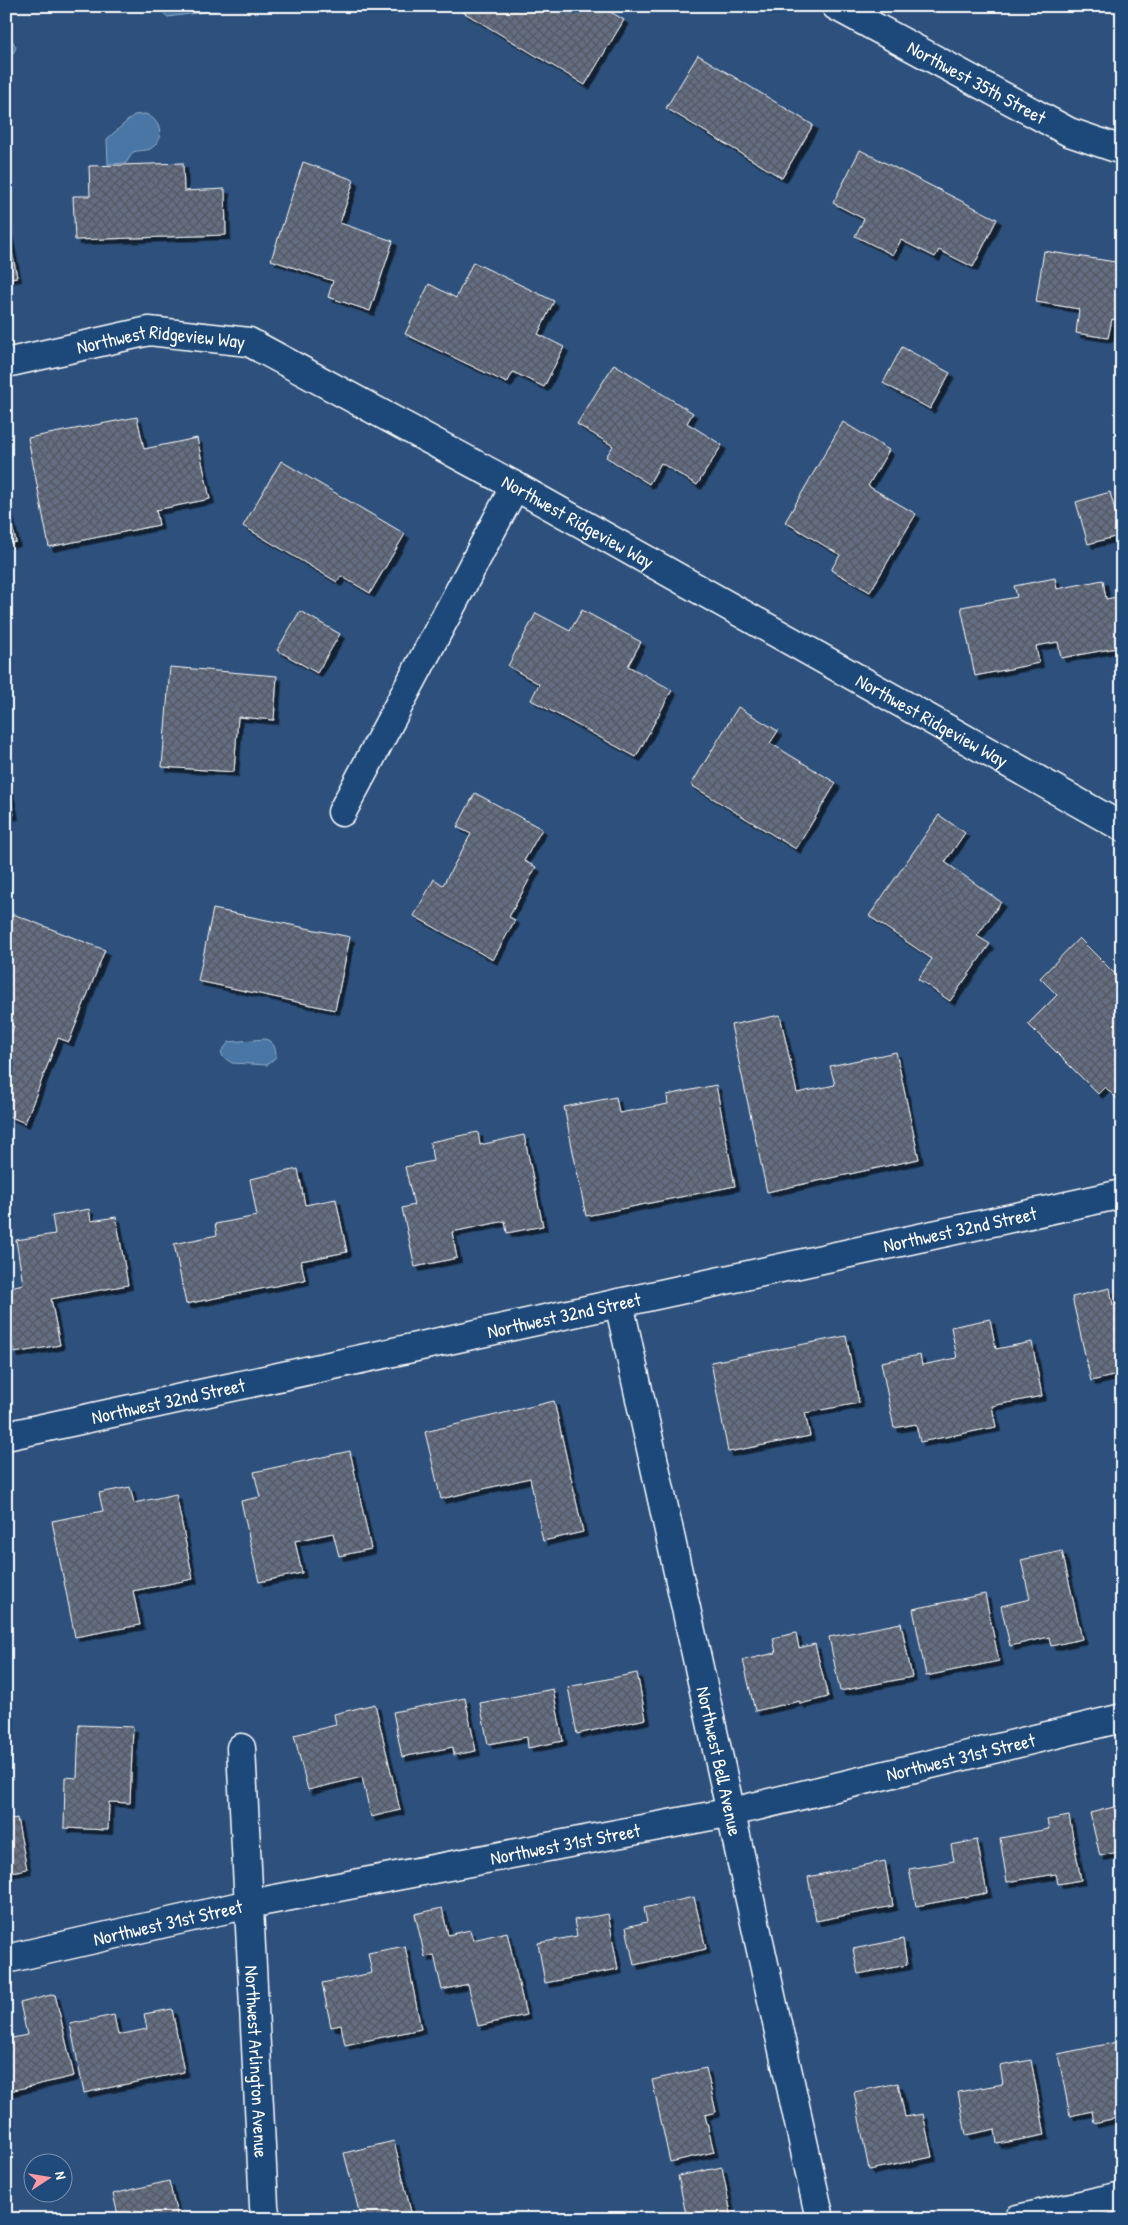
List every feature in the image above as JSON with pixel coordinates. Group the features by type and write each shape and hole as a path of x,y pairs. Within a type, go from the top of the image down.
{"street":[{"name":"Northwest 35th Street","path":"836,6 1069,132 1122,150"},
{"name":"Northwest Ridgeview Way","path":"6,364 149,331 249,342 515,486 1122,827"},
{"path":"342,812 515,486"},
{"name":"Northwest 32nd Street","path":"6,1436 1122,1194"},
{"name":"Northwest Bell Avenue","path":"620,1303 820,2219"},
{"name":"Northwest 31st Street","path":"6,1959 249,1904 732,1812 1122,1718"},
{"name":"Northwest Arlington Avenue","path":"242,1748 266,2219"},
{"path":"1018,2219 1122,2196"}],"water":[{"path":"155,6 221,6 218,10 168,17"},
{"path":"6,26 12,29 9,35 16,47 14,52 6,58"},
{"path":"145,114 155,120 160,130 160,135 155,145 148,150 133,152 126,163 108,164 107,139 134,115"},
{"path":"265,1039 275,1048 276,1054 276,1057 267,1065 232,1063 223,1057 221,1052 229,1042"}],"building":[{"path":"466,6 601,6 624,20 585,85 463,12"},
{"path":"698,55 813,125 782,178 666,108"},
{"path":"860,150 997,219 973,267 939,250 935,257 901,240 893,255 855,236 864,219 833,203"},
{"path":"303,162 354,180 340,223 393,241 370,311 328,297 333,281 271,260"},
{"path":"183,163 184,191 225,189 226,235 75,240 73,196 90,196 89,166"},
{"path":"6,221 17,277 6,279"},
{"path":"1044,251 1122,263 1122,321 1112,319 1108,338 1076,333 1079,309 1036,302"},
{"path":"473,262 554,301 538,334 564,347 544,387 513,372 507,383 405,334 429,284 456,298"},
{"path":"902,347 950,373 930,409 883,383"},
{"path":"614,364 693,413 687,423 722,445 697,485 661,463 649,484 606,457 613,446 577,424"},
{"path":"137,417 144,449 197,438 210,499 156,510 159,525 49,547 28,438"},
{"path":"843,422 889,450 868,486 916,514 870,592 831,570 840,555 785,522"},
{"path":"281,461 405,534 370,593 341,576 337,582 243,526"},
{"path":"1110,492 1122,535 1088,544 1076,502"},
{"path":"6,501 16,542 6,544"},
{"path":"1055,578 1057,589 1103,580 1106,599 1122,596 1122,647 1061,658 1058,642 1036,646 1039,663 975,676 961,607 1017,597 1014,586"},
{"path":"582,610 641,642 628,666 672,690 636,757 531,700 539,684 508,666 536,613 570,631"},
{"path":"300,611 340,634 317,673 277,650"},
{"path":"170,667 277,676 274,720 238,717 234,772 162,767"},
{"path":"738,707 778,731 770,743 836,783 796,849 691,785"},
{"path":"6,775 14,815 6,816"},
{"path":"475,793 542,829 524,861 536,867 509,917 515,920 493,960 414,916 434,879 443,885 471,834 457,827"},
{"path":"939,815 965,833 945,862 1001,902 977,936 990,944 950,1001 918,979 932,959 869,916"},
{"path":"213,909 350,937 335,1010 198,981"},
{"path":"13,914 105,950 69,1042 58,1038 25,1123 6,1115 6,1047 14,1026 6,1023 6,931"},
{"path":"1079,938 1114,973 1122,966 1122,1104 1105,1087 1098,1094 1028,1024 1057,995 1040,978"},
{"path":"780,1015 797,1093 835,1085 830,1066 896,1052 919,1159 767,1192 731,1025"},
{"path":"716,1085 735,1186 586,1216 564,1107 616,1097 619,1113 668,1104 667,1095"},
{"path":"478,1132 480,1145 524,1135 543,1226 507,1233 505,1221 452,1232 457,1258 415,1267 402,1208 414,1205 405,1167 433,1161 430,1142"},
{"path":"298,1169 305,1205 336,1199 347,1252 301,1261 305,1280 186,1304 174,1244 217,1235 215,1224 257,1216 250,1179"},
{"path":"89,1209 91,1221 116,1217 128,1285 51,1299 60,1345 14,1353 6,1310 6,1288 23,1284 16,1240 55,1234 52,1216"},
{"path":"1110,1288 1113,1305 1122,1303 1122,1374 1091,1381 1072,1297"},
{"path":"990,1319 996,1349 1032,1342 1042,1396 992,1406 996,1427 920,1442 916,1424 894,1428 881,1362 920,1355 922,1365 957,1358 951,1327"},
{"path":"846,1336 859,1403 805,1413 810,1436 728,1452 711,1362"},
{"path":"554,1401 583,1532 543,1541 530,1478 441,1499 425,1432"},
{"path":"350,1451 371,1549 339,1556 333,1533 295,1541 302,1573 259,1582 241,1501 260,1497 254,1472"},
{"path":"130,1487 134,1503 176,1494 193,1579 133,1591 140,1625 75,1637 52,1521 103,1511 99,1493"},
{"path":"1062,1551 1082,1639 1051,1646 1049,1637 1010,1646 1001,1606 1030,1599 1021,1560"},
{"path":"985,1594 999,1661 926,1676 913,1609"},
{"path":"901,1623 912,1677 840,1691 829,1637"},
{"path":"796,1633 799,1648 815,1644 828,1697 800,1704 800,1701 755,1711 743,1660 776,1653 773,1638"},
{"path":"637,1673 646,1719 577,1734 568,1687"},
{"path":"553,1689 563,1741 528,1748 527,1737 488,1744 480,1703"},
{"path":"465,1698 476,1751 454,1755 453,1747 402,1757 393,1712"},
{"path":"375,1704 400,1810 371,1817 362,1777 308,1790 294,1735 336,1725 334,1714"},
{"path":"79,1725 133,1727 130,1803 109,1802 108,1830 64,1828 65,1777 77,1778"},
{"path":"1122,1805 1122,1851 1100,1856 1090,1813"},
{"path":"1069,1816 1081,1880 1058,1884 1056,1874 1007,1882 1000,1838 1049,1829 1047,1820"},
{"path":"17,1818 27,1869 6,1873 6,1820"},
{"path":"977,1840 987,1893 916,1906 909,1869 954,1861 951,1845"},
{"path":"885,1861 893,1906 816,1921 808,1877"},
{"path":"694,1897 706,1949 634,1965 626,1927 647,1922 644,1908"},
{"path":"442,1908 448,1935 470,1930 473,1940 507,1932 526,2015 478,2026 468,1984 442,1990 434,1955 425,1957 415,1914"},
{"path":"608,1914 618,1969 545,1983 538,1943 577,1936 574,1920"},
{"path":"903,1939 907,1965 858,1974 853,1949"},
{"path":"405,1946 421,2029 345,2045 341,2025 331,2027 322,1983 372,1973 368,1953"},
{"path":"55,1994 74,2076 6,2092 6,2049 9,2048 7,2039 27,2035 20,2003"},
{"path":"172,2009 184,2072 84,2093 70,2024 114,2015 118,2035 147,2029 144,2014"},
{"path":"1122,2041 1122,2120 1121,2117 1094,2123 1092,2111 1070,2116 1058,2054"},
{"path":"1031,2060 1045,2135 997,2144 995,2129 966,2135 958,2092 1003,2084 1000,2066"},
{"path":"706,2068 716,2112 705,2115 714,2152 670,2162 652,2080"},
{"path":"898,2083 905,2117 923,2114 932,2157 869,2170 854,2092"},
{"path":"394,2141 411,2212 381,2219 361,2219 344,2153"},
{"path":"722,2167 732,2219 687,2219 678,2176"},
{"path":"169,2181 178,2219 119,2219 113,2194"}]}
